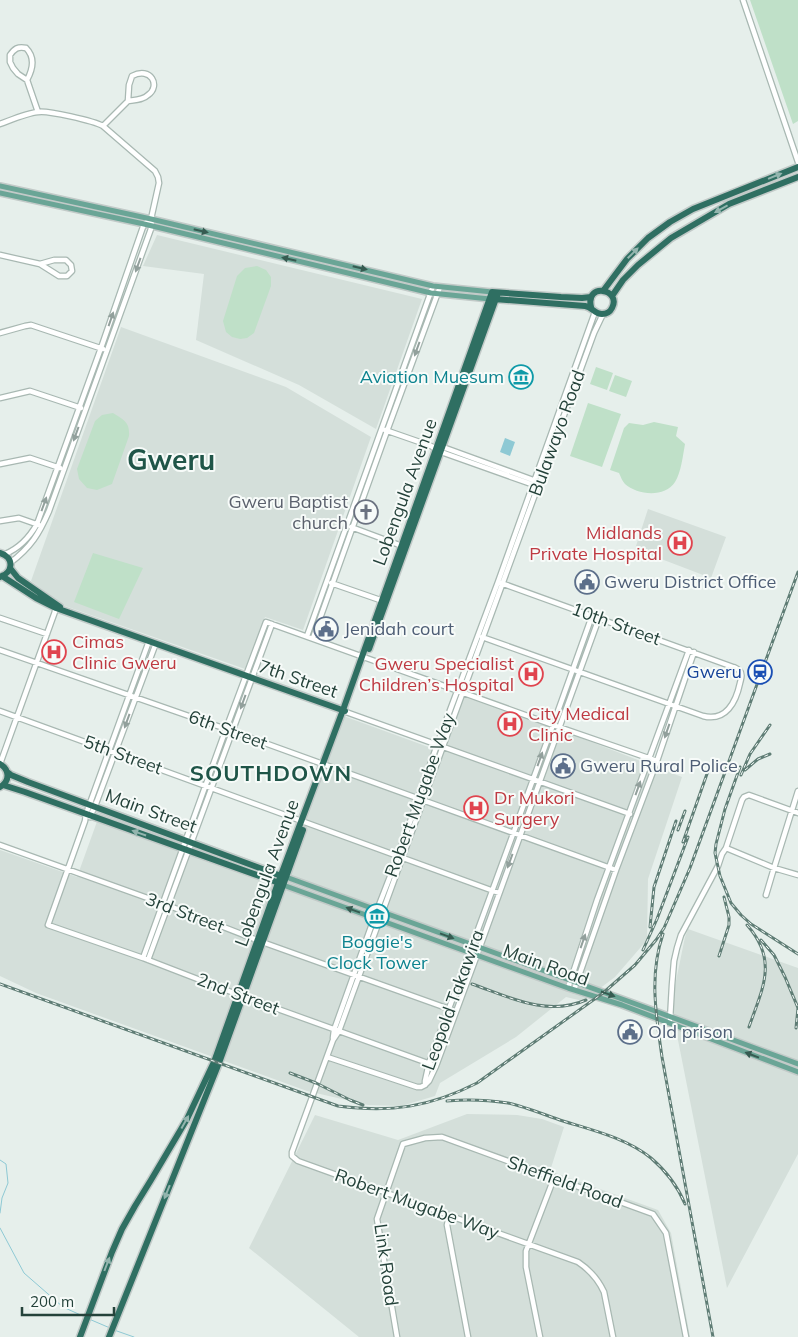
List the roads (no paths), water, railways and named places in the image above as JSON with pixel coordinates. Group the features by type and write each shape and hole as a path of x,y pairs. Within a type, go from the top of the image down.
{"highway":[{"path":"603,291 627,259 648,238 670,222 693,209 798,167"},
{"path":"612,296 623,280 638,265 671,238 730,204 798,177"},
{"path":"603,291 612,296 614,303 609,312 603,314 593,310 494,296 582,298 591,297 596,292 603,291"},
{"name":"Lobengula Avenue","path":"109,1336 220,1063 260,941 494,296"},
{"path":"591,297 593,310"},
{"name":"7th Street","path":"2,553 9,559 10,565 18,578 64,610 345,711"},
{"path":"1,577 8,572 10,565"},
{"name":"7th Street","path":"1,577 36,598 57,606"},
{"name":"Main Street","path":"0,764 6,768 7,772 7,779 1,786 25,792 88,814 281,884"},
{"name":"Main Street","path":"7,772 59,794 284,876"},
{"path":"25,792 28,782"},
{"path":"56,803 59,794"},
{"path":"122,827 126,818"},
{"path":"154,838 158,829"},
{"path":"218,862 222,853"},
{"path":"244,871 248,863"},
{"name":"Lobengula Avenue","path":"80,1337 122,1229 198,1098 241,996"}],"main road":[{"path":"0,186 151,219 433,286 494,296"},
{"path":"0,193 144,224 431,293 494,296"},
{"name":"Main Road","path":"284,876 798,1064"},
{"name":"Main Road","path":"281,884 622,1006 798,1072"},
{"path":"526,972 529,966"},
{"path":"720,1043 722,1036"}],"street":[{"path":"742,0 798,162"},
{"path":"28,80 18,74 10,62 10,55 13,50 19,47 26,48 31,54 32,67 28,80 38,112"},
{"path":"103,126 128,101 142,99 151,93 154,85 148,74 137,73 132,76 129,85 128,101"},
{"path":"0,124 38,112 88,120 103,126 155,171 159,183 151,219 152,226 43,526 36,538 10,565"},
{"path":"2,553 17,548 26,540 37,524 80,408 144,224 151,219"},
{"path":"0,255 40,264 59,276 67,276 72,271 71,265 66,260 54,260 40,264"},
{"path":"307,636 339,555 365,475 433,286"},
{"path":"349,527 370,477 440,287"},
{"path":"122,288 129,290"},
{"name":"Bulawayo Road","path":"500,583 533,482 588,332 593,310"},
{"name":"Bulawayo Road","path":"480,637 539,484 594,333 603,314"},
{"path":"0,332 31,325 106,350"},
{"path":"418,329 424,331"},
{"path":"588,332 594,333"},
{"path":"0,398 30,391 85,410"},
{"path":"382,429 539,484"},
{"path":"0,464 30,458 64,469"},
{"path":"365,475 370,477"},
{"path":"0,521 19,518 43,526"},
{"path":"349,527 404,547"},
{"path":"329,582 384,601"},
{"path":"313,638 329,582"},
{"name":"10th Street","path":"500,583 733,666 739,670 742,676 734,703 719,716 712,718 675,707"},
{"path":"0,764 57,606"},
{"name":"Leopold Takawira","path":"426,1085 425,1081 429,1063 592,616"},
{"path":"0,618 47,634"},
{"name":"Leopold Takawira","path":"426,1085 436,1066 599,618"},
{"path":"146,959 185,850 212,788 266,622 553,726 656,761"},
{"path":"189,841 226,729 272,624"},
{"path":"480,637 675,707"},
{"name":"Robert Mugabe Way","path":"480,637 295,1140 292,1156 298,1161 578,1262 601,1285 613,1337"},
{"path":"92,806 109,750 153,642"},
{"path":"67,868 85,821 116,752 153,642"},
{"name":"6th Street","path":"0,650 232,731 616,870"},
{"path":"571,989 570,981 609,868 669,704 691,651"},
{"path":"571,989 576,983 656,761 675,707 691,651"},
{"name":"5th Street","path":"0,711 499,893"},
{"name":"7th Street","path":"345,711 635,816"},
{"path":"766,894 798,791"},
{"path":"670,1024 674,961 679,941 718,866 744,797 753,796 798,813"},
{"name":"3rd Street","path":"0,845 455,1011"},
{"path":"726,848 798,876"},
{"name":"2nd Street","path":"67,868 48,925 146,959 241,996 436,1066"},
{"path":"589,926 595,928"},
{"path":"327,1057 417,1087 421,1088 426,1085"},
{"name":"Sheffield Road","path":"386,1193 403,1144 425,1138 442,1137 654,1214 666,1233 686,1337"},
{"path":"540,1337 526,1267 526,1251 554,1178"},
{"name":"Link Road","path":"386,1193 377,1219 397,1337"},
{"path":"449,1216 447,1225 468,1337"}],"water":[{"path":"505,438 515,442 510,456 500,452"}],"waterway":[{"path":"0,1160 6,1164 8,1183 2,1198 0,1213"},
{"path":"0,1228 24,1273 63,1307 85,1317"},
{"path":"89,1319 110,1328"},
{"path":"114,1330 134,1337"}],"railway":[{"path":"0,984 338,1106 375,1109 410,1106 443,1098 477,1083 603,993 635,965 664,928 690,868 798,572"},
{"path":"741,775 750,754 770,725"},
{"path":"745,770 758,759 770,754"},
{"path":"740,767 725,809 716,844 715,853 720,876 731,903 741,915 751,924 798,954"},
{"path":"683,842 708,771"},
{"path":"678,830 685,811"},
{"path":"650,927 654,887 676,821"},
{"path":"643,950 657,919 688,837"},
{"path":"719,956 729,925 724,897"},
{"path":"747,925 757,938 763,951 765,963 763,988 749,1027"},
{"path":"663,934 656,965 655,980 658,1026 713,1337"},
{"path":"761,940 774,955 798,1008 796,1028"},
{"path":"472,984 514,999 543,1006 571,1005 586,1000"},
{"path":"290,1073 363,1105"},
{"path":"447,1101 478,1100 508,1103 620,1140 651,1158 675,1185 685,1204"}],"place":[{"name":"Aviation Muesum","path":"521,377"},
{"name":"Gweru Baptist church","path":"366,512"},
{"name":"Midlands Private Hospital","path":"680,543"},
{"name":"Gweru District Office","path":"587,582"},
{"name":"Jenidah court","path":"326,629"},
{"name":"Cimas Clinic Gweru","path":"54,652"},
{"name":"Gweru","path":"760,672"},
{"name":"Gweru Specialist Children’s Hospital","path":"531,674"},
{"name":"City Medical Clinic","path":"510,724"},
{"name":"Gweru Rural Police","path":"563,766"},
{"name":"Dr Mukori Surgery","path":"476,808"},
{"name":"Boggie's Clock Tower","path":"377,916"},
{"name":"Old prison","path":"630,1032"}],"district":[{"name":"Gweru","path":"171,460"},
{"name":"SOUTHDOWN","path":"271,773"}]}
